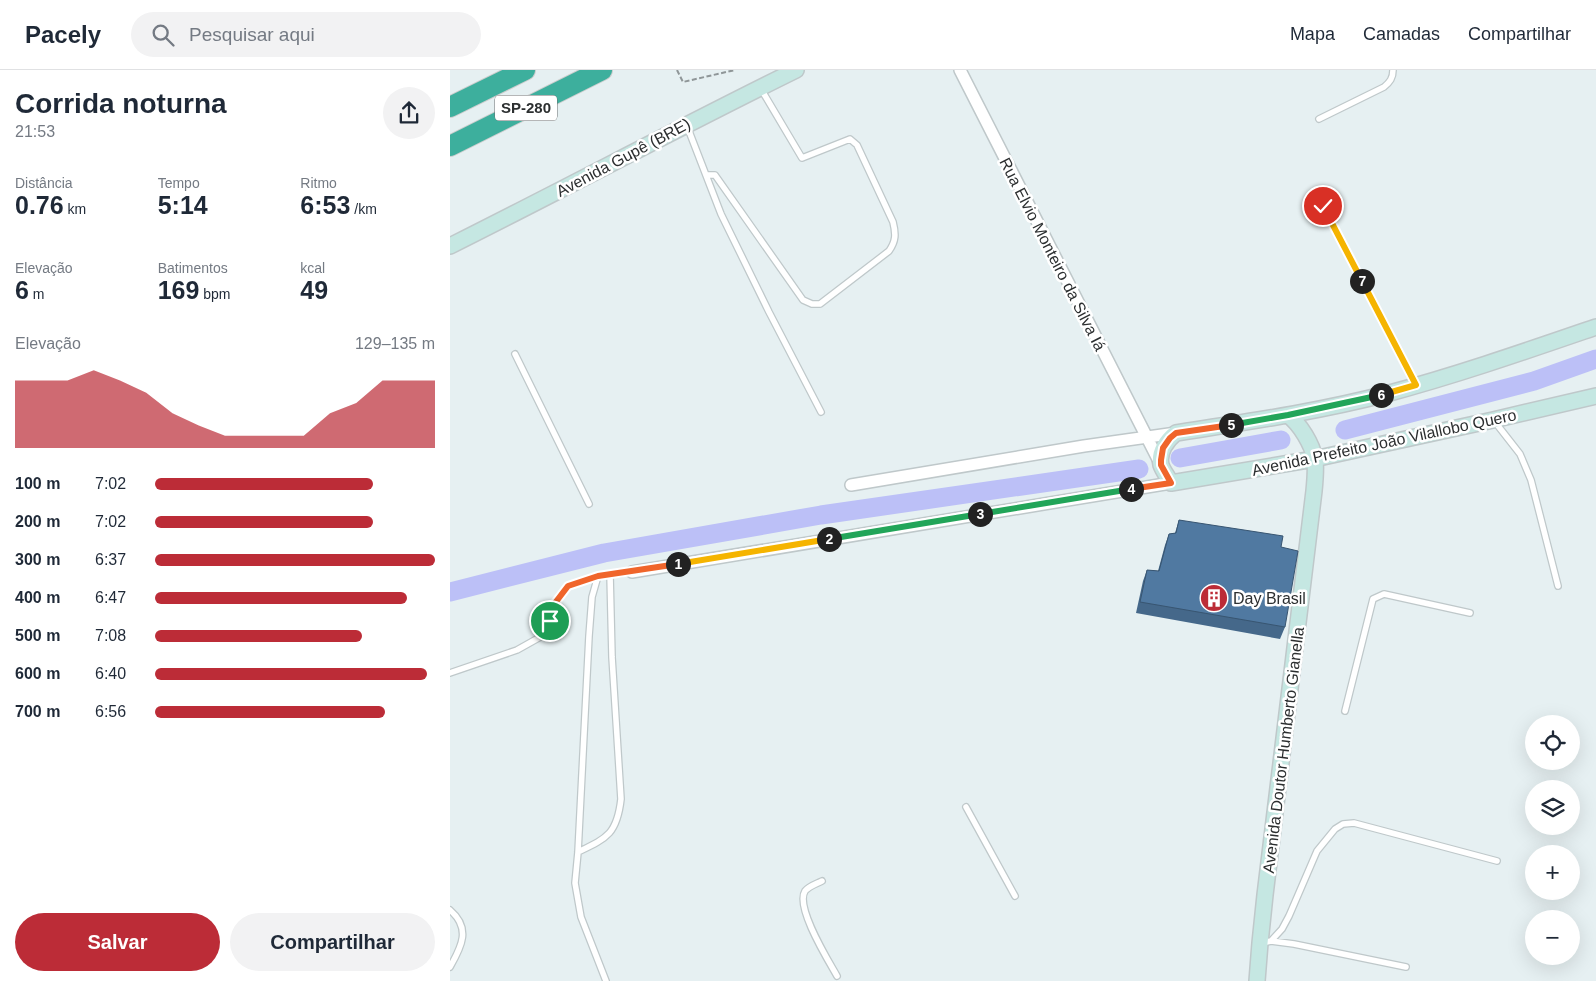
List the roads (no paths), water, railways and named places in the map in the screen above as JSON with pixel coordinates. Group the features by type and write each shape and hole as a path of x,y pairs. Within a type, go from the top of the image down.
{"highway":[{"path":"474,95 512,70"},
{"name":"SP-280","path":"450,107 525,70"},
{"name":"SP-280","path":"450,146 602,70"}],"main road":[{"name":"Avenida Gupê (BRE)","path":"450,246 686,124 796,70"},
{"path":"1171,483 1161,465 1161,456 1163,448 1176,433 1288,415 1364,400 1490,363 1596,327"},
{"name":"Avenida Prefeito João Vilallobo Quero","path":"1171,483 1314,458 1596,396"},
{"path":"1288,415 1300,427 1314,458"},
{"name":"Avenida Doutor Humberto Gianella","path":"1257,981 1265,942 1314,491 1314,458"}],"street":[{"name":"Rua Elvio Monteiro da Silva Iá","path":"960,70 1146,437"},
{"path":"851,484 1176,433"},
{"path":"1146,437 1161,465"},
{"name":"Avenida Prefeito João Vilallobo Quero","path":"632,572 1171,483"}],"lane":[{"path":"1319,119 1384,87 1390,81 1393,70"},
{"path":"707,175 715,175 803,300 812,304 820,304 889,251 895,242 896,232 893,222 858,144 850,139 802,158 760,88"},
{"path":"686,124 721,214 821,412"},
{"path":"1323,206 1416,385"},
{"path":"515,354 589,504"},
{"path":"1493,420 1520,454 1531,480 1558,586"},
{"path":"450,673 517,650 542,636 550,621 555,603 568,586 598,576 632,572"},
{"path":"578,852 608,835 619,818 621,799 612,658 610,574"},
{"path":"598,576 592,597 590,617 575,883 581,916 606,981"},
{"path":"1345,711 1373,599 1384,594 1470,613"},
{"path":"966,807 1015,896"},
{"path":"1265,942 1282,929 1317,851 1334,829 1343,824 1354,823 1497,861"},
{"path":"822,881 806,891 803,897 804,912 837,976"},
{"path":"450,910 459,918 463,932 459,951 450,967"},
{"path":"1265,942 1294,944 1406,967"}],"waterway":[{"path":"1345,430 1534,381 1596,359"},
{"path":"1180,458 1281,440"},
{"path":"450,592 604,553 821,515 1139,469"}],"place":[{"name":"Day Brasil","path":"1214,598"}]}
